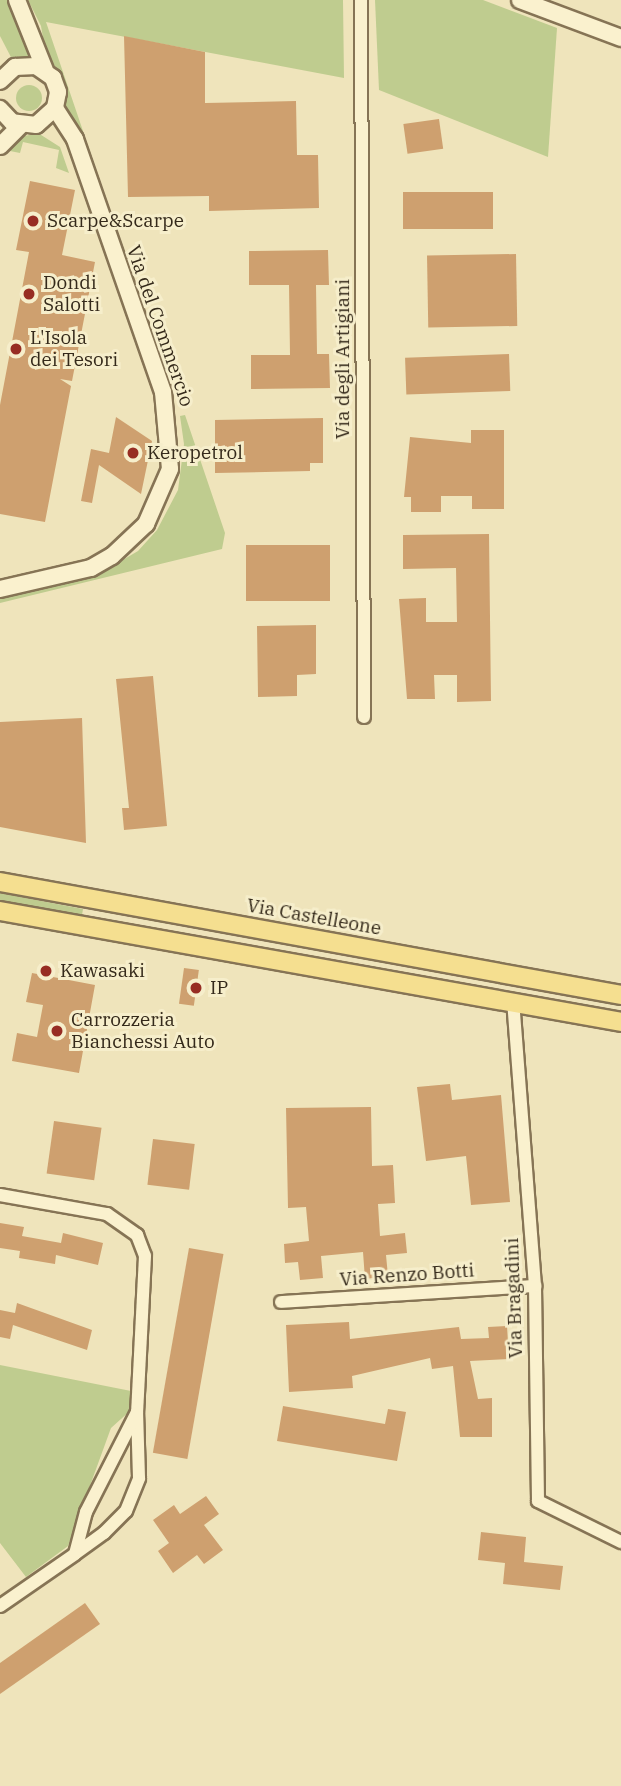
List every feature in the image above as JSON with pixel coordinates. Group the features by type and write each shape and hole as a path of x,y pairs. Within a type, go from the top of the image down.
{"main road":[{"name":"Via Castelleone","path":"0,882 621,995"},
{"path":"0,911 513,1000 621,1022"}],"street":[{"path":"0,145 21,125 44,121 55,108 58,92 17,0"},
{"name":"Via degli Artigiani","path":"361,0 364,717"},
{"path":"520,0 621,38"},
{"path":"0,56 3,77 26,65 46,70"},
{"path":"55,108 81,159"},
{"path":"2,112 21,125"},
{"path":"0,145 2,112"},
{"path":"44,121 61,131 81,159"},
{"name":"Via del Commercio","path":"0,589 91,568 112,556 146,524 170,469 163,392 81,159"},
{"name":"Via Bragadini","path":"513,1000 535,1286 538,1502 621,1542"},
{"path":"0,1195 107,1214 137,1235 145,1256 137,1412 139,1478 126,1511 104,1533 0,1606"},
{"name":"Via Renzo Botti","path":"281,1303 535,1286"},
{"path":"75,1554 86,1512 137,1412"},
{"path":"86,1512 92,1528 104,1533"}],"green space":[{"path":"0,0 10,0 28,38 28,57 13,61 0,36"},
{"path":"28,0 343,0 344,78 46,22 121,243 81,132 65,111 58,75 47,61 41,26"},
{"path":"375,0 483,0 557,28 548,157 379,90"},
{"path":"29,85 38,89 42,98 38,107 29,111 20,107 16,98 20,89"},
{"path":"38,133 60,147 69,173 56,168 59,150 23,142 20,153 10,151 20,137"},
{"path":"185,415 225,533 222,549 0,603 0,598 99,574 138,551 157,530 178,490 184,444 180,416"},
{"path":"0,893 83,909 82,915 0,901"},
{"path":"0,1365 131,1391 131,1410 111,1428 68,1546 26,1577 0,1543"}],"building":[{"path":"124,36 205,52 205,103 296,101 297,155 318,155 319,208 209,211 209,196 128,197"},
{"path":"439,119 443,149 408,154 403,124"},
{"path":"30,181 75,190 62,255 95,262 72,381 60,379 71,386 45,522 0,514 0,405 29,252 16,250"},
{"path":"403,192 493,192 493,229 403,229"},
{"path":"328,250 329,285 316,285 317,354 329,354 330,388 251,389 251,355 290,355 289,285 249,285 249,251"},
{"path":"516,254 517,326 428,328 427,256"},
{"path":"509,354 510,391 406,395 405,358"},
{"path":"116,417 152,441 141,494 99,465 92,503 81,501 91,449 109,453"},
{"path":"323,418 323,463 310,463 310,471 215,473 215,420"},
{"path":"471,430 504,430 504,509 472,509 472,496 441,496 441,512 411,512 411,497 404,497 410,437 471,443"},
{"path":"489,534 491,701 457,702 457,675 434,675 435,699 407,699 399,599 426,598 426,622 457,622 456,568 403,569 403,535"},
{"path":"246,545 330,545 330,601 246,601"},
{"path":"316,625 316,674 297,675 297,696 258,697 257,626"},
{"path":"153,676 167,826 124,830 122,808 129,808 116,679"},
{"path":"82,718 86,843 0,827 0,722"},
{"path":"184,968 199,970 194,1006 179,1004"},
{"path":"32,973 95,985 79,1073 12,1061 17,1033 37,1037 43,1005 26,1002"},
{"path":"450,1084 452,1100 501,1095 510,1202 471,1205 466,1156 426,1161 417,1087"},
{"path":"371,1107 372,1166 393,1165 395,1203 378,1204 380,1236 405,1233 407,1253 386,1255 388,1276 365,1279 363,1252 321,1256 323,1278 300,1280 298,1262 285,1263 284,1244 309,1241 306,1207 288,1208 286,1108"},
{"path":"54,1121 102,1128 94,1180 47,1173"},
{"path":"153,1139 195,1144 189,1190 147,1185"},
{"path":"0,1223 24,1227 22,1236 61,1243 63,1233 103,1243 98,1265 56,1255 55,1264 19,1258 20,1251 0,1248"},
{"path":"189,1248 223,1254 187,1459 153,1453"},
{"path":"17,1303 92,1330 87,1350 13,1325 10,1339 0,1337 0,1310 15,1313"},
{"path":"349,1322 350,1339 459,1327 461,1339 489,1338 488,1327 507,1326 509,1359 470,1361 478,1399 492,1398 492,1437 460,1437 453,1366 432,1369 430,1358 352,1376 353,1388 289,1392 286,1325"},
{"path":"283,1406 385,1424 388,1409 406,1412 397,1461 277,1441"},
{"path":"206,1496 219,1514 204,1525 223,1550 204,1564 197,1555 173,1573 158,1551 169,1543 153,1520 174,1505 180,1514"},
{"path":"481,1532 526,1537 524,1562 563,1566 560,1590 503,1584 505,1563 478,1560"},
{"path":"85,1603 100,1624 0,1694 0,1663"}],"place":[{"name":"Scarpe&Scarpe","path":"33,221"},
{"name":"Dondi Salotti","path":"29,294"},
{"name":"L'Isola dei Tesori","path":"16,349"},
{"name":"Keropetrol","path":"133,453"},
{"name":"Kawasaki","path":"46,971"},
{"name":"IP","path":"196,988"},
{"name":"Carrozzeria Bianchessi Auto","path":"57,1031"}]}
